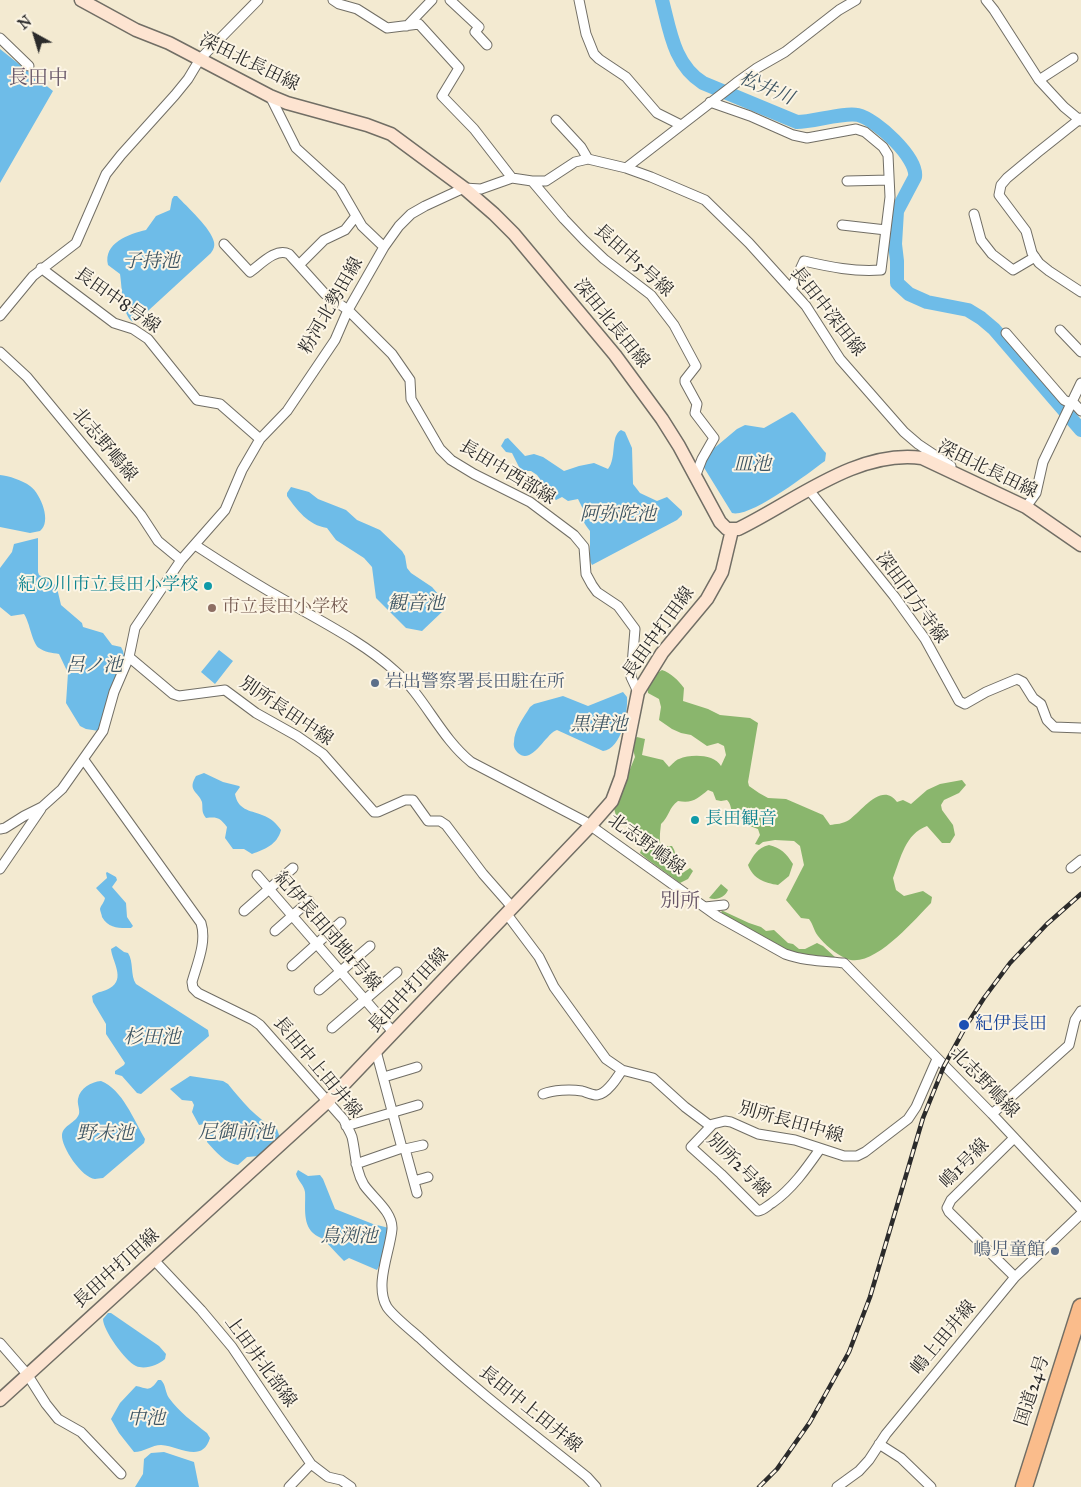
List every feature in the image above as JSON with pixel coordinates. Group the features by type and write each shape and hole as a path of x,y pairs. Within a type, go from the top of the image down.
{"highway":[{"name":"国道24号","path":"1024,1487 1081,1307"}],"street":[{"name":"深田北長田線","path":"83,0 136,30 169,43 270,96 287,103 367,125 391,134 464,188 514,234 615,355 662,419 720,522 727,529 732,530 746,526 833,477 866,464 891,458 911,457 922,458 1026,506 1081,545"},
{"path":"0,316 41,268 76,243 106,174 175,95 188,79 200,59 258,0"},
{"path":"333,0 339,4 357,9 387,28 419,24 460,68 442,96 474,129 512,178"},
{"path":"406,27 432,0"},
{"path":"450,0 479,27 475,32 487,45"},
{"path":"579,0 586,34 594,54 626,77 658,113 680,125"},
{"path":"556,120 581,147 588,159 626,168 736,82 785,52 839,10 856,0"},
{"path":"986,0 1039,80 1064,107 1080,120 1037,152 1007,178 1000,190 1000,195 1026,231 1032,253 1035,257 1049,272 1081,292"},
{"path":"0,38 29,66"},
{"path":"1039,80 1073,58"},
{"path":"270,96 292,143 340,188 362,226 384,247"},
{"path":"712,101 793,136 807,138 856,129 865,132 883,147 888,155 890,197 881,270 837,269 804,261 791,288"},
{"name":"粉河北勢田線","path":"0,829 42,807 62,789 84,760 103,730 114,692 129,657 135,628 182,560 225,510 242,470 260,438 287,411 335,340 348,310 384,247 399,226 411,214 464,188 481,189 512,178 546,181 575,162 588,159"},
{"name":"長田中深田線","path":"626,168 652,176 705,200 791,288 806,306 840,359 904,432 965,478"},
{"path":"847,181 889,180"},
{"name":"長田中5号線","path":"532,181 564,220 584,240 651,295 683,340 696,366 684,380 697,404 695,413 714,438 695,476"},
{"path":"974,214 980,240 992,254 1013,270 1035,257"},
{"path":"299,265 324,240 344,230 356,216"},
{"path":"842,225 886,230"},
{"name":"長田中西部線","path":"224,244 250,272 273,255 282,252 289,254 325,294 348,310 392,354 407,374 411,384 411,399 440,449 451,460 474,474 530,502 574,536 584,547 586,574 592,585 597,592 618,606 634,629 631,677 638,692"},
{"name":"長田中8号線","path":"41,268 114,323 133,329 148,339 197,400 220,404 260,438"},
{"path":"1060,330 1081,352"},
{"path":"1006,333 1064,400 1081,411"},
{"name":"北志野嶋線","path":"0,352 27,377 141,515 158,541 182,560"},
{"path":"1026,506 1036,492 1043,462 1081,383"},
{"name":"深田円方寺線","path":"809,490 894,596 925,639 959,701 965,704 986,692 1017,679 1022,682 1033,698 1041,704 1048,720 1054,727 1081,728"},
{"name":"長田中打田線","path":"0,1400 327,1102 612,801 622,778 638,692 662,653 707,598 722,572 732,530"},
{"name":"北志野嶋線","path":"195,545 242,576 345,635 397,672 419,697 451,742 471,762 561,807 591,825 717,916 785,954 815,961 844,963 992,1114 1081,1209"},
{"name":"別所長田中線","path":"129,657 173,694 179,696 225,690 256,713 297,736 329,760 374,812 405,800 413,800 428,821 440,821 446,825 509,910 539,957 554,987 606,1059 622,1070 653,1078 704,1123 712,1125 725,1121 731,1122 758,1134 795,1140 844,1156 856,1156 892,1133 908,1119 916,1107 937,1059"},
{"name":"長田中上田井線","path":"84,760 201,923 204,932 203,941 192,982 193,988 198,993 260,1025 344,1120 352,1136 360,1178 391,1219 392,1229 385,1259 382,1290 388,1307 443,1359 587,1477 596,1487"},
{"path":"0,868 42,807"},
{"path":"1072,868 1081,860"},
{"path":"244,911 293,868"},
{"name":"紀伊長田団地1号線","path":"257,875 393,1032"},
{"path":"275,931 309,901"},
{"path":"705,907 724,905"},
{"path":"292,966 341,922"},
{"path":"319,990 370,946"},
{"path":"332,1028 397,972"},
{"path":"992,1114 1069,1045 1075,1020 1081,1011"},
{"path":"376,1051 392,1113 417,1193"},
{"path":"384,1077 417,1067"},
{"path":"542,1094 548,1092 580,1091 597,1095 608,1087 622,1070"},
{"path":"346,1126 418,1105"},
{"name":"別所2号線","path":"712,1125 691,1147 758,1211 764,1210 787,1191 820,1149"},
{"name":"嶋1号線","path":"1014,1138 951,1200 947,1208 1015,1278"},
{"path":"356,1164 403,1149 423,1145"},
{"path":"414,1181 428,1177"},
{"name":"嶋上田井線","path":"837,1487 859,1471 940,1368 1015,1278 1081,1214"},
{"name":"上田井北部線","path":"154,1260 232,1347 311,1464"},
{"path":"0,1343 27,1374 58,1420 81,1432 121,1474"},
{"path":"879,1444 901,1458 931,1487"},
{"path":"289,1487 311,1464 328,1477 341,1480 351,1487"}],"green space":[{"path":"662,670 674,677 684,688 683,701 720,715 750,718 758,723 748,782 749,786 768,798 786,799 823,815 830,825 849,820 878,796 891,796 897,802 903,800 911,804 927,790 940,784 962,780 966,785 959,793 944,800 941,805 942,810 953,825 955,835 950,843 942,843 927,826 914,835 901,855 893,878 896,890 904,896 923,891 932,897 931,903 892,942 867,958 856,960 845,958 830,949 817,934 809,919 801,918 786,900 804,865 800,846 794,841 775,840 763,842 759,845 755,844 760,835 758,829 747,825 743,821 735,820 727,800 716,800 713,792 708,790 691,801 678,801 661,824 660,838 662,849 664,852 667,846 672,846 675,852 667,864 676,873 681,874 690,868 693,871 688,879 680,883 640,853 643,845 642,839 622,823 616,816 614,808 635,757 632,745 634,739 637,737 645,739 642,755 663,760 669,767 684,757 696,756 713,759 721,766 726,755 724,746 718,743 707,746 691,735 672,729 659,720 661,707 659,699 648,693 648,685 650,679"},
{"path":"769,845 783,851 793,864 789,876 778,885 760,880 753,874 748,865 759,850"},
{"path":"721,884 728,890 725,895 718,899 709,898"},
{"path":"721,910 761,927 766,931 774,930 788,943 793,944 799,949 805,949 817,943 836,958 823,958 788,951 723,916"}],"water":[{"path":"0,49 53,91 0,183"},
{"name":"子持池","path":"174,196 177,196 208,230 214,242 214,248 211,253 137,321 133,322 129,319 125,307 120,274 108,265 109,251 113,245 125,237 146,230 156,216 170,210"},
{"name":"皿池","path":"792,412 826,453 825,461 765,502 741,513 732,513 703,466 712,450 737,429 745,425 764,428"},
{"name":"阿弥陀池","path":"621,430 625,432 632,448 633,484 640,493 657,501 667,497 682,511 682,515 677,520 592,565 590,561 590,531 584,521 584,511 578,499 568,501 562,497 556,500 548,496 537,475 531,471 521,471 512,453 506,452 501,446 505,439 508,438 525,456 534,454 543,457 564,471 594,463 608,469 611,464 614,442"},
{"path":"0,475 23,482 30,486 38,495 45,515 45,521 40,531 30,533 0,527"},
{"name":"観音池","path":"291,487 309,492 318,499 346,510 357,520 380,530 402,551 407,568 411,573 432,587 445,602 443,611 422,631 406,628 376,598 372,567 364,558 336,540 327,528 314,524 304,516 287,496"},
{"name":"呂ノ池","path":"38,538 39,575 53,582 57,588 61,605 82,623 83,627 103,633 112,645 121,647 123,651 125,660 99,731 80,726 66,703 68,673 59,654 39,648 24,614 11,616 0,607 0,568 12,552 14,544"},
{"path":"219,650 233,661 215,684 201,672"},
{"name":"黒津池","path":"623,692 627,697 625,720 619,737 610,749 603,751 557,730 534,752 528,755 523,756 515,749 514,737 517,728 530,707 534,704 563,696 588,706"},
{"path":"204,773 223,782 239,786 235,794 241,806 275,823 281,830 277,839 266,848 252,854 244,849 233,849 225,838 227,827 218,818 206,818 204,816 202,802 193,788 196,776"},
{"path":"107,872 116,877 117,880 112,887 126,903 127,917 133,926 131,928 111,926 102,917 100,909 105,898 96,888 107,878"},
{"name":"杉田池","path":"116,946 128,953 136,984 208,1030 209,1036 141,1094 137,1093 122,1076 115,1074 115,1071 125,1063 106,1034 106,1024 93,1002 92,996 110,988 117,980 118,975 111,949"},
{"name":"尼御前池","path":"190,1076 223,1081 228,1084 256,1115 277,1129 280,1138 259,1156 247,1157 238,1165 225,1160 207,1142 208,1127 204,1124 199,1125 192,1112 194,1105 192,1101 182,1100 170,1089"},
{"name":"野末池","path":"101,1081 121,1098 145,1139 144,1143 103,1178 95,1179 84,1173 73,1161 65,1147 62,1135 79,1114 78,1101 81,1092 90,1084"},
{"name":"鳥渕池","path":"298,1170 308,1176 320,1175 335,1209 373,1224 389,1228 381,1262 377,1270 349,1258 344,1261 323,1239 314,1234 310,1229 305,1213 305,1192 296,1174"},
{"path":"108,1313 111,1313 159,1346 166,1354 165,1359 147,1367 136,1366 131,1363 121,1352 104,1324 103,1319"},
{"name":"中池","path":"158,1380 163,1382 169,1398 177,1408 207,1433 210,1438 202,1450 189,1452 161,1445 134,1452 119,1433 111,1419 120,1403 136,1386 150,1388"},
{"path":"164,1452 194,1462 199,1487 135,1487 143,1474 144,1459 151,1453"}],"waterway":[{"name":"松井川","path":"662,0 679,57 693,76 703,83 797,122 852,114 858,115 875,124 894,140 910,160 915,177 897,211 895,244 897,283 909,294 927,302 968,310 981,318 994,329 1081,430"}],"railway":[{"path":"759,1487 777,1469 810,1422 849,1352 870,1297 923,1118 944,1066 966,1026 1010,963 1047,924 1081,894"}],"place":[{"name":"紀の川市立長田小学校","path":"208,586"},
{"name":"市立長田小学校","path":"212,608"},
{"name":"岩出警察署長田駐在所","path":"375,683"},
{"name":"長田観音","path":"695,820"},
{"name":"紀伊長田","path":"964,1025"},
{"name":"嶋児童館","path":"1055,1251"}],"district":[{"name":"長田中","path":"38,79"},
{"name":"別所","path":"680,902"}]}
